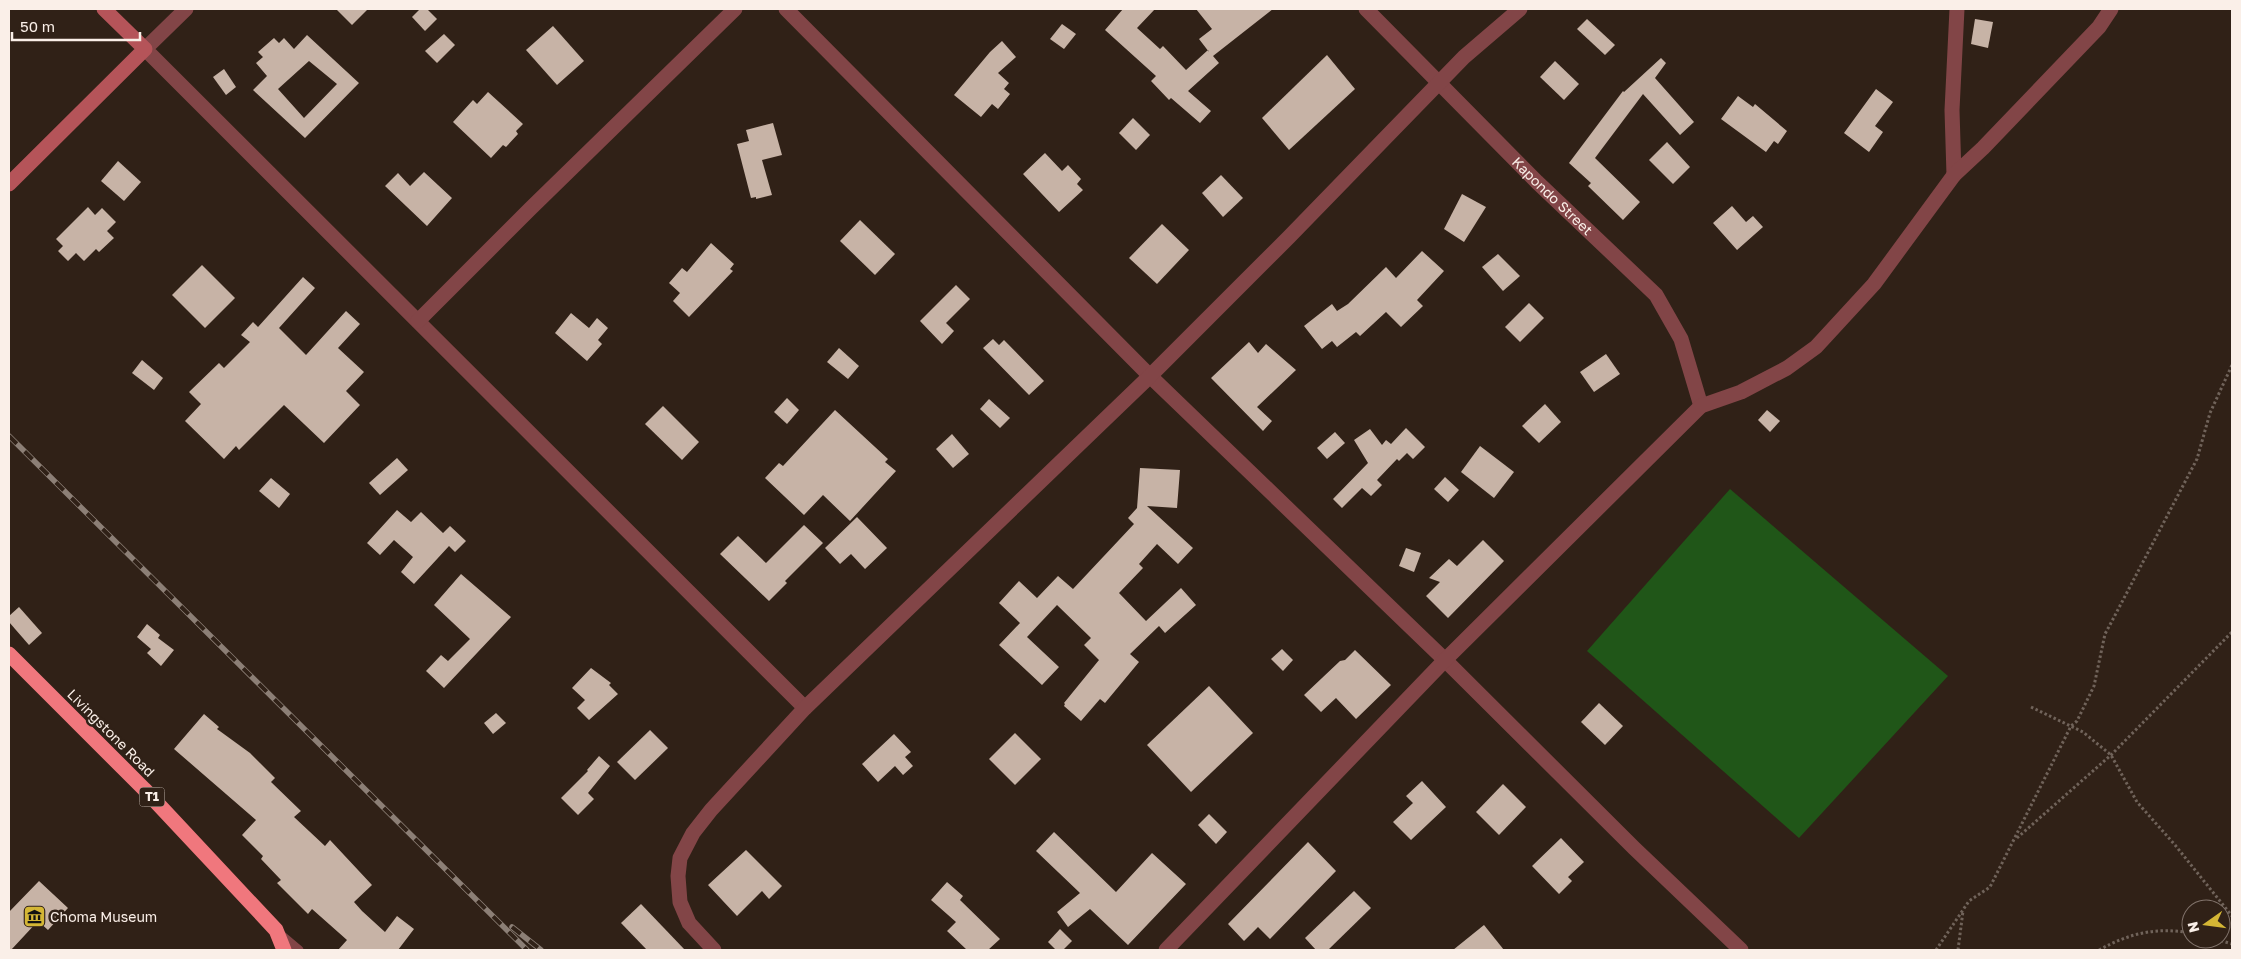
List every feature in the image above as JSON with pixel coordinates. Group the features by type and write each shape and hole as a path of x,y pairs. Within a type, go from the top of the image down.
{"highway":[{"name":"Livingstone Road","path":"9,654 144,789 276,930 284,950"}],"street":[{"path":"104,9 804,708"},
{"path":"9,184 186,9"},
{"path":"418,321 530,208 735,9"},
{"path":"786,9 1150,376 1445,660 1634,848 1741,950"},
{"name":"Kapondo Street","path":"1366,9 1537,182 1656,294 1681,339 1701,406"},
{"path":"714,950 688,923 680,902 678,876 680,858 693,833 804,708 1150,376 1290,237 1464,57 1520,9"},
{"path":"1954,175 1952,110 1957,9"},
{"path":"1166,950 1445,660 1701,406 1741,392 1787,368 1816,347 1874,284 1954,175 1983,148 2099,27 2111,9"}],"lane":[{"path":"276,930 299,950"}],"path":[{"path":"1936,950 1969,901 1990,887 2071,726 2076,721 2091,694 2105,634 2197,459 2210,413 2232,365"},
{"path":"2016,838 2111,755 2232,632"},
{"path":"2031,707 2084,732 2111,755 2137,802 2175,845 2232,916"},
{"path":"1958,950 1963,910"},
{"path":"2099,950 2140,932 2169,929 2181,931"}],"green space":[{"path":"1730,489 1948,676 1799,838 1587,651"}],"building":[{"path":"336,9 368,9 352,25"},
{"path":"420,9 427,9 437,19 425,31 412,17"},
{"path":"1123,9 1155,9 1137,28 1160,49 1163,46 1186,70 1208,50 1199,39 1212,29 1196,9 1273,9 1213,56 1219,63 1188,91 1211,111 1200,123 1171,98 1169,100 1151,81 1156,76 1105,30"},
{"path":"1587,19 1615,45 1605,55 1577,29"},
{"path":"1975,19 1993,22 1988,48 1971,44"},
{"path":"1062,24 1076,34 1064,49 1050,39"},
{"path":"553,26 584,61 557,85 526,50"},
{"path":"444,34 455,45 437,63 425,51"},
{"path":"307,35 359,83 305,138 253,90 267,76 256,63 263,57 258,52 274,38 279,43 284,38 294,49","holes":["309,61 337,84 304,118 278,89"]},
{"path":"1002,41 1016,57 998,73 1009,83 1004,89 1010,94 998,109 992,104 981,117 954,95 990,52"},
{"path":"1327,55 1355,89 1289,150 1262,118"},
{"path":"1661,58 1666,63 1655,78 1694,122 1680,135 1643,94 1595,158 1640,202 1623,220 1588,186 1591,183 1569,163 1623,91"},
{"path":"1555,61 1579,84 1564,100 1540,77"},
{"path":"224,69 236,87 226,95 213,77"},
{"path":"1876,89 1893,102 1875,126 1883,132 1869,152 1844,133"},
{"path":"488,92 523,124 516,131 518,134 506,147 503,145 491,158 453,122 473,100 477,104"},
{"path":"1738,96 1753,107 1755,104 1787,131 1778,144 1774,141 1766,152 1721,119"},
{"path":"1133,118 1150,135 1136,150 1119,133"},
{"path":"773,123 782,155 762,160 772,195 756,199 756,197 751,198 737,144 749,141 746,130"},
{"path":"1667,142 1690,167 1673,184 1649,160"},
{"path":"1045,153 1062,171 1068,165 1081,179 1077,184 1083,190 1059,212 1023,174"},
{"path":"118,161 141,182 124,201 101,181"},
{"path":"424,172 452,198 427,226 385,186 398,173 410,186"},
{"path":"1221,175 1243,198 1223,217 1202,193"},
{"path":"1462,194 1486,207 1464,242 1444,229"},
{"path":"1732,206 1746,222 1753,216 1763,227 1737,250 1713,223"},
{"path":"88,207 95,215 102,208 116,222 107,231 114,238 99,252 96,249 84,261 76,253 68,261 58,251 63,246 56,239"},
{"path":"860,220 895,254 875,275 840,241"},
{"path":"1162,224 1189,250 1157,284 1129,258"},
{"path":"711,243 734,264 730,269 733,271 689,317 673,301 680,293 669,283 682,268 687,272"},
{"path":"1422,251 1444,271 1417,300 1423,306 1401,327 1386,312 1360,336 1356,332 1337,347 1332,341 1322,349 1304,326 1332,304 1337,311 1348,304 1386,267 1396,278"},
{"path":"1498,254 1520,276 1503,291 1482,267"},
{"path":"202,265 235,298 205,328 172,295"},
{"path":"303,277 315,288 279,328 306,355 346,311 360,324 338,348 364,372 346,391 360,405 324,443 284,405 239,450 236,446 224,459 185,421 201,404 189,392 219,363 224,368 250,342 241,335 253,322 258,327"},
{"path":"956,285 970,299 946,323 954,331 942,344 920,321"},
{"path":"1529,303 1544,318 1520,342 1505,327"},
{"path":"571,313 589,328 597,318 608,328 598,340 602,344 587,361 555,333"},
{"path":"993,339 999,345 1004,340 1044,381 1029,395 983,348"},
{"path":"1249,342 1258,353 1266,344 1296,370 1257,407 1272,421 1263,431 1211,378"},
{"path":"839,348 859,366 848,379 827,362"},
{"path":"1606,354 1620,374 1594,392 1580,372"},
{"path":"142,360 163,378 154,390 132,373"},
{"path":"787,398 799,410 787,424 774,412"},
{"path":"989,399 1010,418 1000,428 980,409"},
{"path":"1545,404 1561,422 1539,443 1522,426"},
{"path":"663,406 699,442 682,460 645,424"},
{"path":"835,410 888,459 885,462 896,471 850,521 823,495 804,515 765,478 779,463 783,466"},
{"path":"1767,410 1780,421 1770,432 1758,420"},
{"path":"1406,428 1425,447 1413,459 1407,453 1399,461 1397,459 1377,480 1382,485 1371,496 1362,488 1342,508 1333,499 1368,463 1354,440 1370,429 1382,445 1386,440 1391,444"},
{"path":"1335,432 1345,443 1327,459 1317,448"},
{"path":"952,434 969,454 953,468 936,449"},
{"path":"1480,446 1514,472 1494,498 1461,472"},
{"path":"397,458 408,470 380,495 369,483"},
{"path":"1140,468 1180,470 1177,508 1147,506 1193,548 1178,564 1157,544 1139,564 1143,568 1119,593 1146,621 1181,588 1196,605 1165,633 1159,626 1130,654 1139,662 1105,703 1100,699 1081,721 1064,706 1064,703 1099,660 1084,645 1091,638 1057,605 1027,637 1059,667 1042,685 999,645 1020,623 999,603 1019,581 1037,598 1058,576 1073,589 1134,524 1128,518 1137,508"},
{"path":"1445,477 1459,490 1448,502 1434,489"},
{"path":"271,478 290,494 279,508 259,491"},
{"path":"397,510 411,522 421,512 443,533 450,526 466,541 455,552 449,546 414,584 401,572 413,557 394,540 380,555 367,543"},
{"path":"857,517 887,548 865,569 851,554 840,564 825,548"},
{"path":"804,525 823,543 785,581 787,583 769,601 720,554 738,536 766,563"},
{"path":"1483,540 1504,561 1448,618 1426,596 1440,582 1429,578 1449,559 1457,566"},
{"path":"1406,548 1421,553 1414,572 1399,566"},
{"path":"461,574 511,617 444,688 426,671 441,655 448,661 470,639 434,605"},
{"path":"19,607 42,633 29,645 9,622 9,616"},
{"path":"147,624 160,635 158,638 174,650 161,666 147,653 151,649 137,637"},
{"path":"1282,649 1293,660 1283,671 1271,659"},
{"path":"1355,650 1391,685 1356,719 1336,698 1321,712 1304,695 1340,661 1345,660"},
{"path":"591,668 611,683 609,685 618,694 589,720 577,708 585,700 572,688"},
{"path":"1209,686 1253,733 1191,792 1147,745"},
{"path":"1599,703 1623,726 1605,745 1581,722"},
{"path":"496,713 506,723 493,734 484,723"},
{"path":"204,714 219,727 217,729 250,753 275,778 271,782 301,811 294,817 325,846 330,840 372,885 354,902 362,911 385,932 397,916 414,929 398,950 338,950 347,940 312,909 308,914 277,883 281,880 261,859 263,856 242,835 256,820 174,749"},
{"path":"650,730 668,748 635,780 617,762"},
{"path":"1015,733 1041,759 1015,785 989,759"},
{"path":"894,734 911,752 905,757 913,766 903,775 895,766 878,782 862,764"},
{"path":"599,756 610,766 588,793 594,799 578,815 561,798 588,771"},
{"path":"1422,781 1446,807 1411,840 1393,822 1413,803 1406,796"},
{"path":"1503,784 1526,807 1499,835 1476,812"},
{"path":"1209,814 1227,832 1216,844 1198,825"},
{"path":"1054,832 1116,892 1152,853 1186,884 1128,945 1090,909 1068,927 1057,912 1080,893 1036,851"},
{"path":"1561,838 1584,862 1568,877 1572,881 1559,894 1532,866"},
{"path":"1308,842 1336,871 1270,939 1258,927 1244,941 1228,924"},
{"path":"746,850 782,886 769,899 762,891 737,916 708,885"},
{"name":"Choma Museum","path":"39,881 68,908 48,930 38,921 9,950 9,912"},
{"path":"947,882 963,896 960,900 1000,939 988,950 967,950 947,931 956,922 931,900"},
{"path":"1354,891 1371,908 1328,950 1316,950 1305,938"},
{"path":"641,904 685,950 647,950 621,923"},
{"path":"1484,925 1504,950 1453,950"},
{"path":"1060,929 1072,941 1063,950 1056,950 1048,942"}],"railway":[{"path":"9,436 527,950"},
{"path":"512,927 541,950"}],"place":[{"name":"Choma Museum","path":"34,917"}]}
